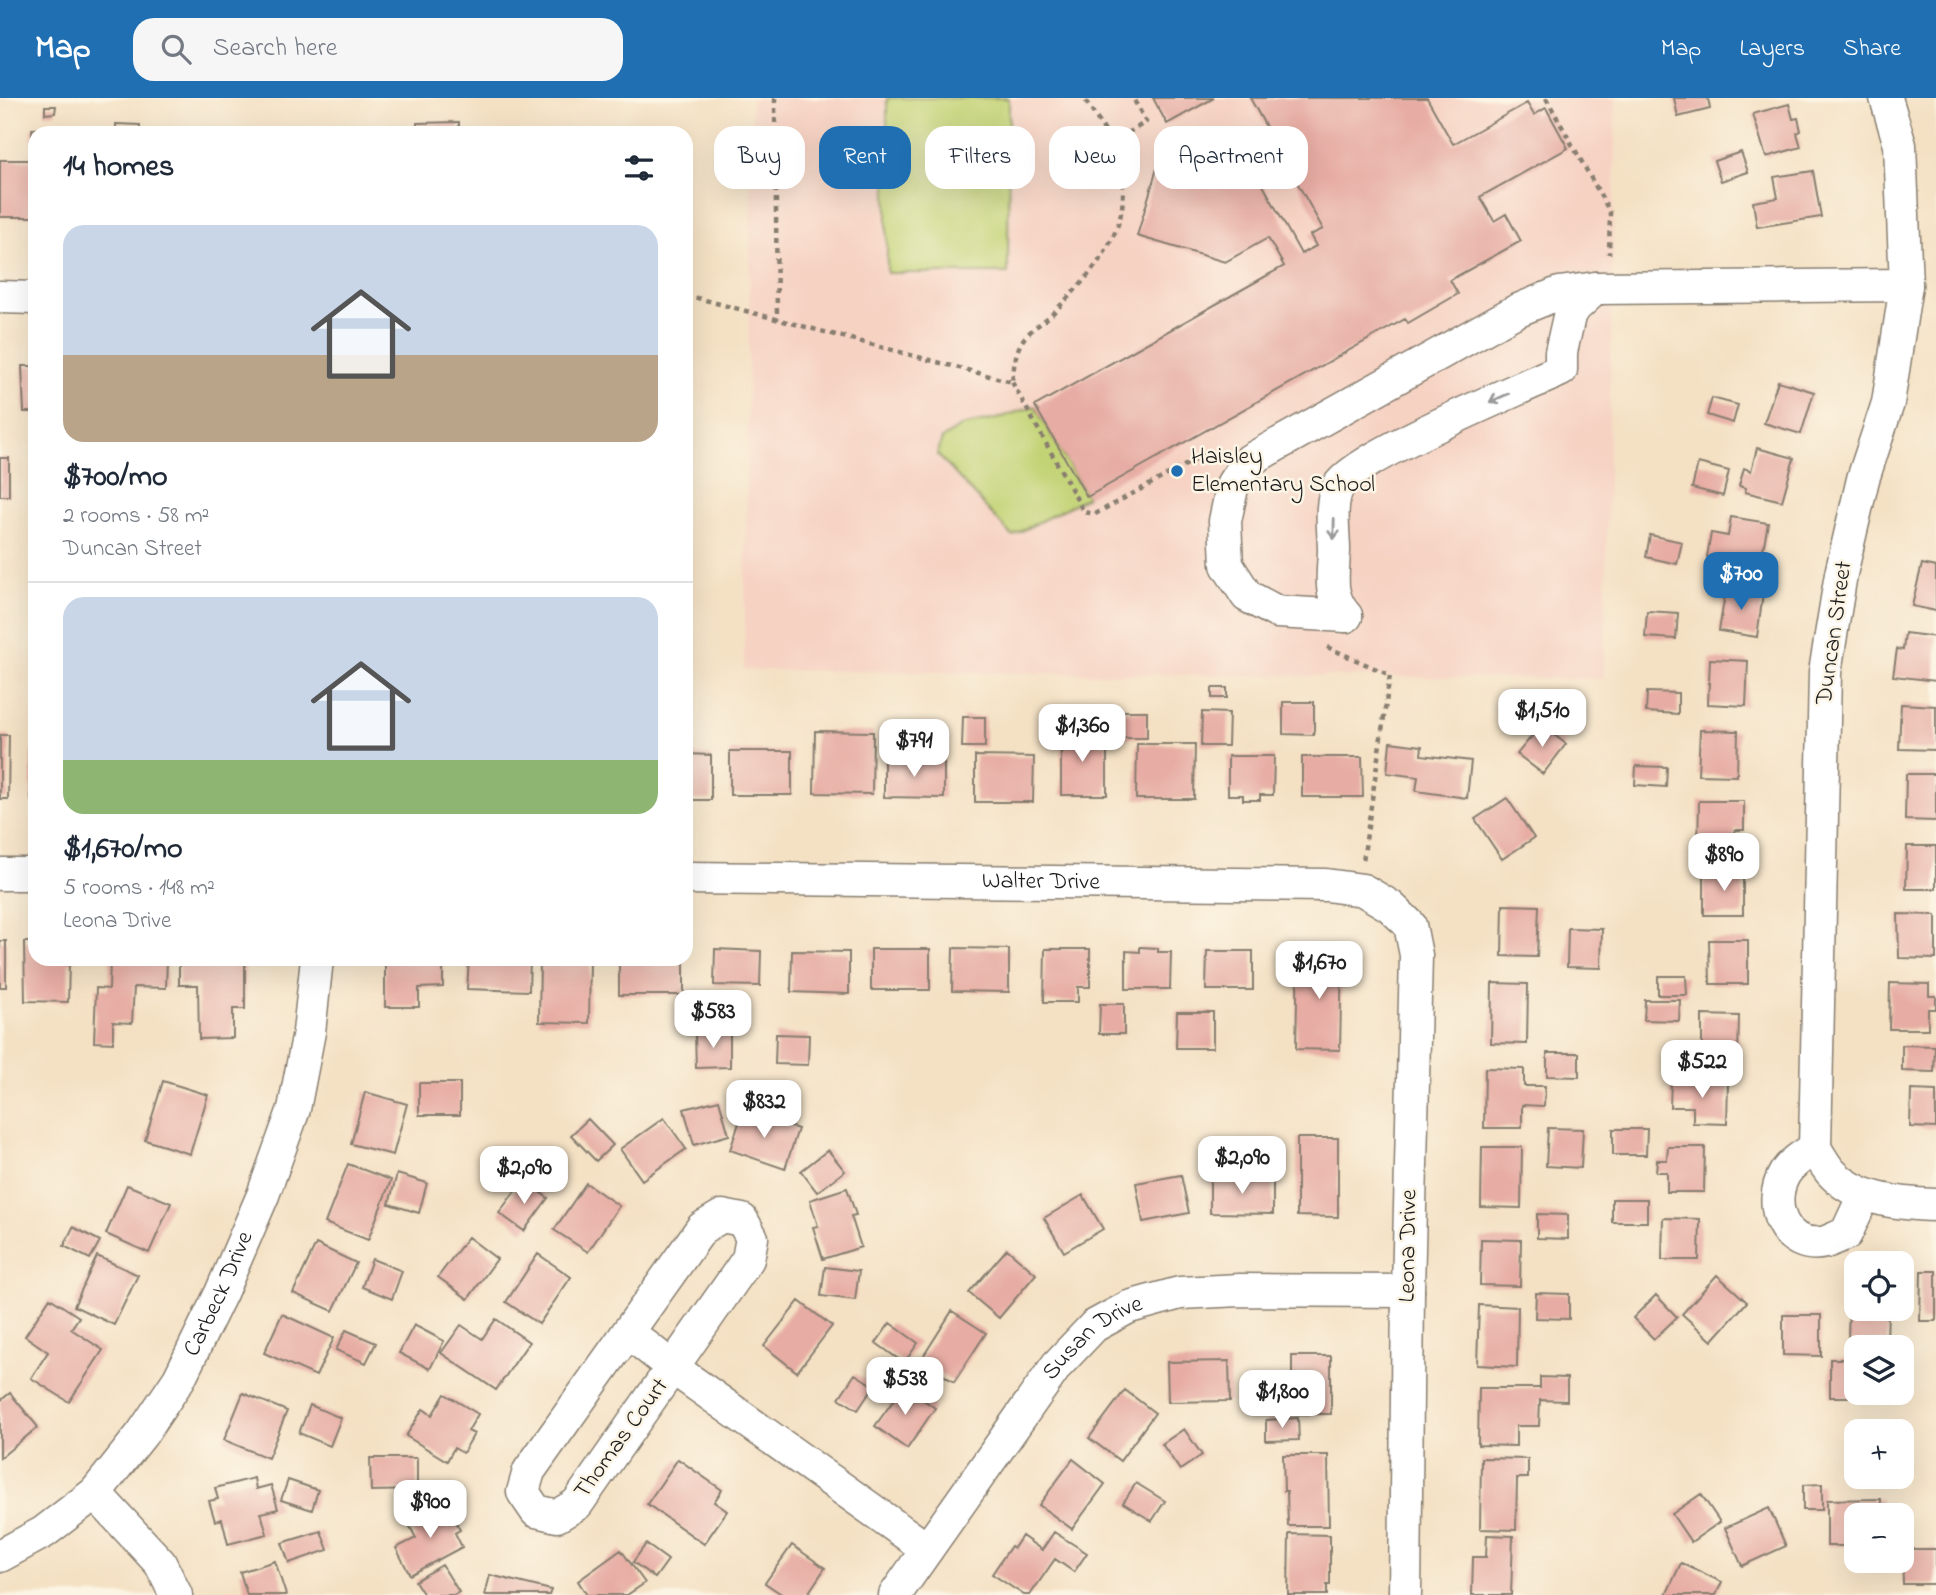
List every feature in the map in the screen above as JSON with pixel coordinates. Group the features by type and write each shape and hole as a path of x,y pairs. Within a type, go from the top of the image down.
{"street":[{"name":"Duncan Street","path":"1823,1160 1825,672 1841,575 1860,491 1888,403 1906,285 1900,145 1886,98"},
{"path":"1596,288 1570,312 1561,352 1561,370 1396,447 1354,470 1338,485 1334,501 1333,597 1346,616 1277,612 1247,596 1227,565 1225,521 1233,483 1250,460 1516,311 1559,293 1596,288 1906,285"},
{"path":"0,297 28,298"},
{"path":"0,874 28,874"},
{"name":"Walter Drive","path":"693,877 1326,885 1363,890 1390,906"},
{"name":"Leona Drive","path":"1390,906 1410,925 1416,955 1408,1291 1405,1595"},
{"name":"Carbeck Drive","path":"0,1556 44,1532 95,1493 142,1434 179,1379 221,1293 263,1195 294,1110 309,1032 316,966"},
{"path":"1864,1195 1846,1234 1824,1243 1802,1241 1784,1229 1776,1211 1785,1173 1799,1158 1823,1160 1864,1195 1936,1205"},
{"name":"Thomas Court","path":"722,1216 742,1220 752,1238 748,1259 673,1368 577,1504 557,1516 536,1511 523,1492 529,1471 702,1228 722,1216"},
{"name":"Susan Drive","path":"895,1595 1057,1365 1094,1326 1129,1307 1180,1293 1240,1290 1408,1291"},
{"name":"Thomas Court","path":"628,1332 673,1368 927,1549"},
{"path":"95,1493 160,1563 176,1595"}],"path":[{"path":"775,98 777,320"},
{"path":"1084,98 1101,126"},
{"path":"1133,98 1146,122 1139,126"},
{"path":"1546,98 1611,212 1609,254"},
{"path":"1123,189 1116,233 1088,276 1048,318 1025,337 1016,354 1012,382 1084,512 1095,514 1206,454"},
{"path":"693,297 1012,382"},
{"path":"1317,643 1390,675 1369,834 1358,890"}],"shaded area":[{"name":"Haisley Elementary School","path":"752,98 1616,98 1604,679 744,670 751,189 805,189 805,126 752,126"}],"green space":[{"path":"887,98 1009,98 1009,126 925,126 925,189 1008,189 1008,273 887,273 887,189 911,189 911,126 887,126"},
{"path":"1035,406 1087,497 1012,536 937,454 942,439 962,426 996,419"}],"building":[{"path":"1153,98 1214,98 1167,124"},
{"path":"1250,98 1427,98 1453,144 1527,103 1534,115 1546,108 1568,148 1480,197 1494,221 1506,214 1521,241 1450,280 1458,294 1408,323 1405,319 1087,497 1035,406 1284,266 1268,238 1225,262 1137,236 1154,178 1154,189 1265,189 1301,254 1316,246 1310,235 1323,229 1301,189 1308,189 1308,126 1266,126"},
{"path":"1674,98 1708,98 1710,109 1678,117"},
{"path":"1789,104 1793,119 1798,118 1801,131 1797,133 1801,147 1766,157 1753,114"},
{"path":"45,106 56,106 55,113 45,114"},
{"path":"459,122 459,126 417,126 417,123"},
{"path":"116,124 140,125 140,126"},
{"path":"1741,152 1748,172 1721,181 1714,161"},
{"path":"0,160 28,160 28,217 0,217"},
{"path":"1813,171 1821,217 1757,227 1753,202 1778,198 1774,177"},
{"path":"22,366 28,366 28,412 24,412"},
{"path":"1778,381 1814,392 1801,434 1764,423"},
{"path":"1712,398 1738,405 1733,423 1707,415"},
{"path":"1757,448 1794,458 1782,501 1745,492 1746,488 1739,486 1744,468 1751,471"},
{"path":"0,458 9,458 9,496 0,496"},
{"path":"1698,463 1729,471 1723,496 1692,488"},
{"path":"1731,517 1768,523 1760,566 1707,557 1711,533 1728,536"},
{"path":"1650,535 1682,542 1677,564 1646,557"},
{"path":"1922,564 1936,567 1936,611 1912,606"},
{"path":"1726,588 1763,593 1757,637 1719,631"},
{"path":"1647,611 1678,613 1676,639 1645,637"},
{"path":"1905,633 1936,637 1936,681 1893,676 1897,649 1903,650"},
{"path":"1710,659 1748,661 1746,706 1708,704"},
{"path":"1212,688 1227,688 1227,698 1212,698"},
{"path":"1647,692 1678,693 1678,714 1646,712"},
{"path":"1283,702 1314,702 1314,735 1283,734"},
{"path":"1901,704 1936,706 1936,750 1899,749"},
{"path":"1123,711 1147,711 1147,738 1123,738"},
{"path":"1202,712 1229,713 1228,746 1201,746"},
{"path":"963,717 985,717 985,747 962,747"},
{"path":"1541,725 1566,744 1543,774 1517,754"},
{"path":"1061,726 1086,727 1086,743 1107,744 1107,795 1061,795"},
{"path":"1700,730 1738,731 1737,776 1698,775"},
{"path":"815,731 873,732 872,794 814,793"},
{"path":"0,735 9,735 8,799 0,799"},
{"path":"1390,742 1422,746 1421,755 1471,761 1467,798 1416,791 1418,777 1387,773"},
{"path":"1137,744 1195,744 1194,799 1136,799"},
{"path":"730,751 792,751 792,795 730,795"},
{"path":"693,754 711,755 711,800 693,800"},
{"path":"975,756 1034,757 1033,802 975,802"},
{"path":"1228,756 1274,756 1273,795 1260,795 1260,800 1243,800 1243,795 1228,795"},
{"path":"1302,757 1362,757 1363,797 1302,797"},
{"path":"884,760 944,760 944,798 884,797"},
{"path":"1636,766 1667,767 1666,787 1635,785"},
{"path":"1906,774 1936,774 1936,821 1905,820"},
{"path":"1507,798 1534,838 1502,859 1475,819"},
{"path":"1699,801 1744,801 1744,830 1735,830 1735,845 1698,844"},
{"path":"1907,846 1936,846 1936,889 1906,889"},
{"path":"1704,871 1743,871 1743,915 1704,915"},
{"path":"1503,905 1539,906 1537,957 1502,956"},
{"path":"1898,914 1936,915 1936,959 1899,958"},
{"path":"1568,928 1602,929 1601,968 1567,967"},
{"path":"1709,940 1748,940 1748,984 1710,984"},
{"path":"0,941 6,941 6,987 0,987"},
{"path":"24,942 28,942 28,966 69,966 68,1002 25,1001"},
{"path":"1140,947 1171,952 1170,989 1126,989 1126,951 1140,952"},
{"path":"953,948 1009,949 1009,992 952,991"},
{"path":"715,949 761,951 760,986 714,985"},
{"path":"871,949 930,949 930,990 871,990"},
{"path":"1045,949 1090,949 1090,987 1078,987 1078,1002 1044,1002"},
{"path":"792,951 849,952 849,994 791,992"},
{"path":"1207,951 1253,951 1253,990 1206,990"},
{"path":"1298,952 1342,952 1340,1050 1296,1049"},
{"path":"110,966 167,966 166,988 134,987 132,1023 113,1022 113,1043 94,1042 96,988 109,989"},
{"path":"179,966 245,966 245,1009 233,1009 233,1038 199,1039 198,985 179,985"},
{"path":"385,966 443,966 443,987 419,988 419,1007 385,1007"},
{"path":"469,966 530,966 529,991 467,989"},
{"path":"540,966 590,966 589,1023 539,1022"},
{"path":"619,966 684,966 684,995 619,995"},
{"path":"1658,976 1686,976 1687,995 1658,995"},
{"path":"1492,983 1528,984 1527,1044 1491,1043"},
{"path":"1890,983 1929,984 1929,996 1936,996 1936,1009 1928,1009 1928,1029 1889,1029"},
{"path":"1645,1000 1680,1000 1679,1021 1644,1020"},
{"path":"1100,1004 1124,1004 1124,1034 1099,1034"},
{"path":"1177,1012 1213,1012 1213,1048 1176,1048"},
{"path":"1702,1015 1739,1016 1738,1058 1702,1057"},
{"path":"695,1033 730,1033 730,1067 696,1068"},
{"path":"776,1034 809,1035 808,1065 775,1064"},
{"path":"1902,1045 1935,1046 1934,1072 1902,1071"},
{"path":"1547,1053 1579,1053 1579,1077 1547,1076"},
{"path":"1485,1068 1524,1069 1524,1086 1545,1086 1544,1106 1522,1105 1522,1128 1484,1128"},
{"path":"1671,1080 1728,1081 1727,1124 1693,1123 1693,1107 1670,1107"},
{"path":"163,1081 208,1095 190,1154 145,1140"},
{"path":"419,1083 460,1083 460,1115 419,1115"},
{"path":"1911,1090 1936,1091 1936,1128 1910,1127"},
{"path":"365,1092 407,1104 393,1155 351,1144"},
{"path":"719,1100 729,1135 694,1145 684,1109"},
{"path":"743,1111 798,1129 785,1169 730,1150"},
{"path":"664,1118 686,1149 642,1180 620,1149"},
{"path":"588,1119 613,1145 596,1161 571,1135"},
{"path":"1548,1128 1583,1129 1581,1168 1546,1166"},
{"path":"1613,1129 1647,1129 1646,1155 1613,1155"},
{"path":"1297,1138 1338,1138 1338,1217 1297,1216"},
{"path":"1482,1147 1522,1147 1521,1208 1481,1207"},
{"path":"1668,1147 1705,1147 1704,1192 1667,1192 1667,1172 1656,1172 1657,1160 1667,1160"},
{"path":"828,1150 845,1171 817,1192 801,1171"},
{"path":"348,1164 391,1180 368,1240 325,1223"},
{"path":"397,1174 427,1183 419,1213 389,1204"},
{"path":"1181,1175 1189,1213 1143,1222 1136,1183"},
{"path":"1210,1178 1273,1178 1273,1214 1210,1213"},
{"path":"523,1180 548,1198 524,1231 499,1213"},
{"path":"586,1183 619,1206 588,1252 554,1230"},
{"path":"127,1185 171,1203 149,1253 106,1234"},
{"path":"847,1188 856,1215 851,1216 861,1247 823,1259 813,1227 818,1226 810,1200"},
{"path":"1083,1195 1103,1229 1064,1252 1044,1218"},
{"path":"1612,1199 1647,1199 1647,1222 1612,1222"},
{"path":"1537,1214 1568,1215 1568,1239 1537,1238"},
{"path":"1663,1218 1700,1219 1699,1260 1662,1260"},
{"path":"73,1227 100,1241 90,1259 64,1246"},
{"path":"468,1237 497,1259 468,1299 438,1277"},
{"path":"1481,1239 1521,1240 1520,1286 1480,1285"},
{"path":"316,1244 356,1263 333,1311 293,1293"},
{"path":"1007,1249 1036,1274 999,1318 969,1293"},
{"path":"538,1254 571,1277 539,1324 506,1302"},
{"path":"97,1256 138,1275 114,1325 74,1306"},
{"path":"372,1259 402,1271 392,1299 362,1287"},
{"path":"825,1267 859,1271 855,1300 821,1296"},
{"path":"1921,1271 1936,1271 1936,1321 1920,1321"},
{"path":"1717,1275 1747,1302 1712,1341 1682,1314"},
{"path":"1536,1293 1569,1294 1569,1319 1535,1318"},
{"path":"1656,1295 1677,1317 1654,1339 1633,1318"},
{"path":"50,1298 79,1317 71,1329 103,1350 69,1402 31,1378 48,1352 25,1336"},
{"path":"799,1301 832,1326 797,1372 764,1346"},
{"path":"1479,1305 1518,1307 1517,1367 1477,1365"},
{"path":"952,1311 986,1333 954,1382 921,1360"},
{"path":"282,1314 334,1338 316,1376 264,1353"},
{"path":"1783,1315 1821,1315 1821,1356 1783,1355"},
{"path":"496,1319 529,1342 496,1390 441,1353 461,1325 482,1339"},
{"path":"1849,1321 1888,1321 1887,1335 1848,1335"},
{"path":"890,1323 918,1343 904,1363 876,1343"},
{"path":"414,1325 444,1341 430,1369 399,1353"},
{"path":"346,1330 376,1343 366,1363 336,1350"},
{"path":"1292,1356 1331,1356 1331,1414 1292,1414"},
{"path":"1830,1359 1844,1359 1844,1397 1830,1397"},
{"path":"1229,1361 1230,1401 1168,1402 1167,1362"},
{"path":"855,1374 874,1386 858,1410 839,1398"},
{"path":"1540,1377 1567,1378 1567,1401 1540,1400 1539,1426 1516,1426 1516,1446 1478,1445 1479,1388 1540,1388"},
{"path":"904,1386 935,1408 907,1449 875,1426"},
{"path":"1125,1390 1155,1413 1120,1461 1089,1438"},
{"path":"10,1393 38,1427 0,1458 0,1401"},
{"path":"243,1393 287,1411 268,1458 224,1440"},
{"path":"445,1394 478,1414 468,1431 474,1434 463,1453 454,1448 447,1461 406,1436 423,1409 432,1415"},
{"path":"310,1405 341,1418 330,1446 299,1433"},
{"path":"1298,1418 1299,1440 1266,1441 1266,1420"},
{"path":"1184,1429 1202,1455 1180,1470 1162,1444"},
{"path":"1283,1455 1328,1455 1329,1526 1288,1526"},
{"path":"370,1458 417,1458 417,1490 371,1491"},
{"path":"1481,1458 1528,1459 1528,1478 1517,1478 1516,1530 1480,1529"},
{"path":"678,1459 722,1490 714,1502 727,1511 704,1544 647,1504"},
{"path":"1073,1459 1105,1484 1072,1529 1039,1505"},
{"path":"254,1478 256,1489 271,1485 278,1509 261,1513 267,1534 228,1544 222,1519 215,1521 209,1501 218,1499 215,1488"},
{"path":"288,1480 318,1490 312,1510 281,1500"},
{"path":"1136,1483 1165,1501 1152,1521 1123,1503"},
{"path":"1822,1484 1822,1510 1803,1510 1803,1485"},
{"path":"1701,1494 1720,1522 1691,1542 1672,1514"},
{"path":"1881,1499 1881,1503 1844,1503 1844,1546 1827,1546 1827,1500"},
{"path":"442,1505 448,1517 452,1515 460,1530 455,1533 462,1547 410,1575 396,1548 416,1538 408,1523"},
{"path":"1769,1508 1786,1546 1742,1566 1725,1528"},
{"path":"321,1531 328,1550 289,1563 282,1543"},
{"path":"1054,1532 1087,1553 1074,1572 1055,1559 1030,1595 1024,1595 992,1574 1011,1546 1014,1548 1022,1536 1042,1550"},
{"path":"1289,1534 1330,1535 1330,1585 1327,1585 1327,1595 1288,1595"},
{"path":"1487,1535 1513,1536 1511,1595 1472,1595 1473,1557 1486,1557"},
{"path":"646,1544 668,1560 655,1578 633,1562"},
{"path":"792,1545 825,1568 807,1595 783,1595 765,1583"},
{"path":"1914,1549 1936,1549 1936,1584 1903,1584 1903,1573 1914,1573"},
{"path":"621,1550 645,1583 627,1595 587,1595 578,1581"},
{"path":"275,1561 286,1595 247,1595 240,1572"},
{"path":"1681,1563 1722,1582 1716,1595 1666,1595"},
{"path":"442,1565 459,1592 454,1595 424,1595 415,1581"},
{"path":"490,1575 551,1590 549,1595 485,1595"}],"place":[{"name":"Haisley Elementary School","path":"1177,471"}]}
